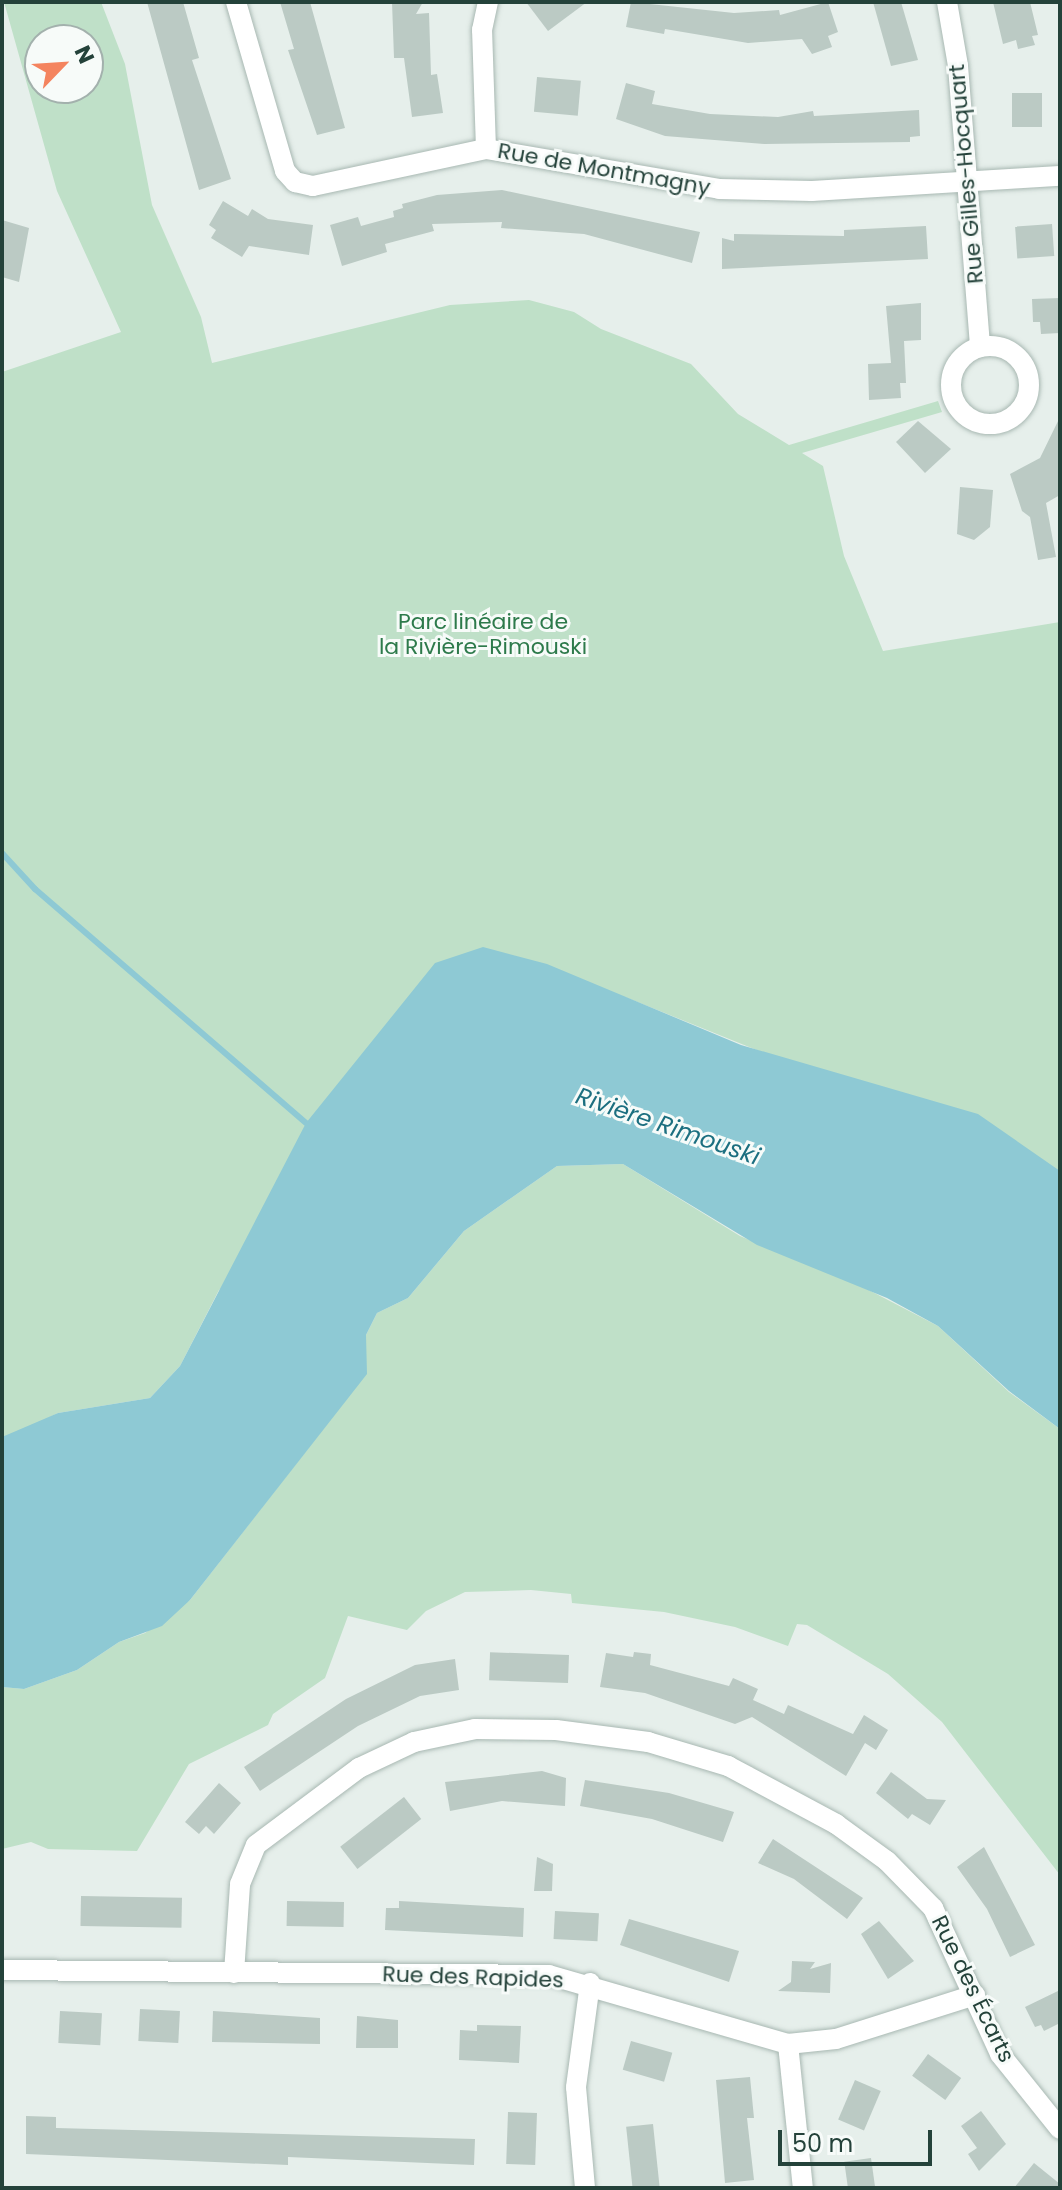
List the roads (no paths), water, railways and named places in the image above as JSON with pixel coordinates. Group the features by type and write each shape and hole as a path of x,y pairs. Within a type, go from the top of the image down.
{"street":[{"name":"Rue de Montmagny","path":"236,2 269,129 285,171 295,182 313,186 486,149 719,189 812,191 1060,176"},
{"path":"486,149 482,30 488,2"},
{"name":"Rue Gilles-Hocquart","path":"947,2 958,66 980,347"},
{"name":"Rue des Écarts","path":"234,1973 240,1884 256,1845 359,1768 414,1742 475,1729 556,1730 648,1742 728,1766 836,1824 887,1861 933,1908 1000,2054 1060,2129"},
{"name":"Rue des Rapides","path":"2,1970 549,1975 590,1983 788,2044 836,2039 975,1995"},
{"path":"585,2188 576,2087 590,1983"},
{"path":"788,2044 803,2188"}],"water":[{"name":"Rivière Rimouski","path":"483,947 547,964 741,1045 978,1114 1060,1171 1060,1429 1009,1391 938,1326 887,1298 757,1245 623,1164 557,1166 464,1231 408,1298 377,1313 366,1335 367,1374 190,1600 162,1626 119,1642 77,1670 24,1689 2,1687 2,1437 58,1413 150,1398 180,1366 306,1123 435,963"}],"waterway":[{"path":"2,853 35,889 306,1123"}],"park label":[{"name":"Parc linéaire de la Rivière-Rimouski","path":"483,634"}]}
